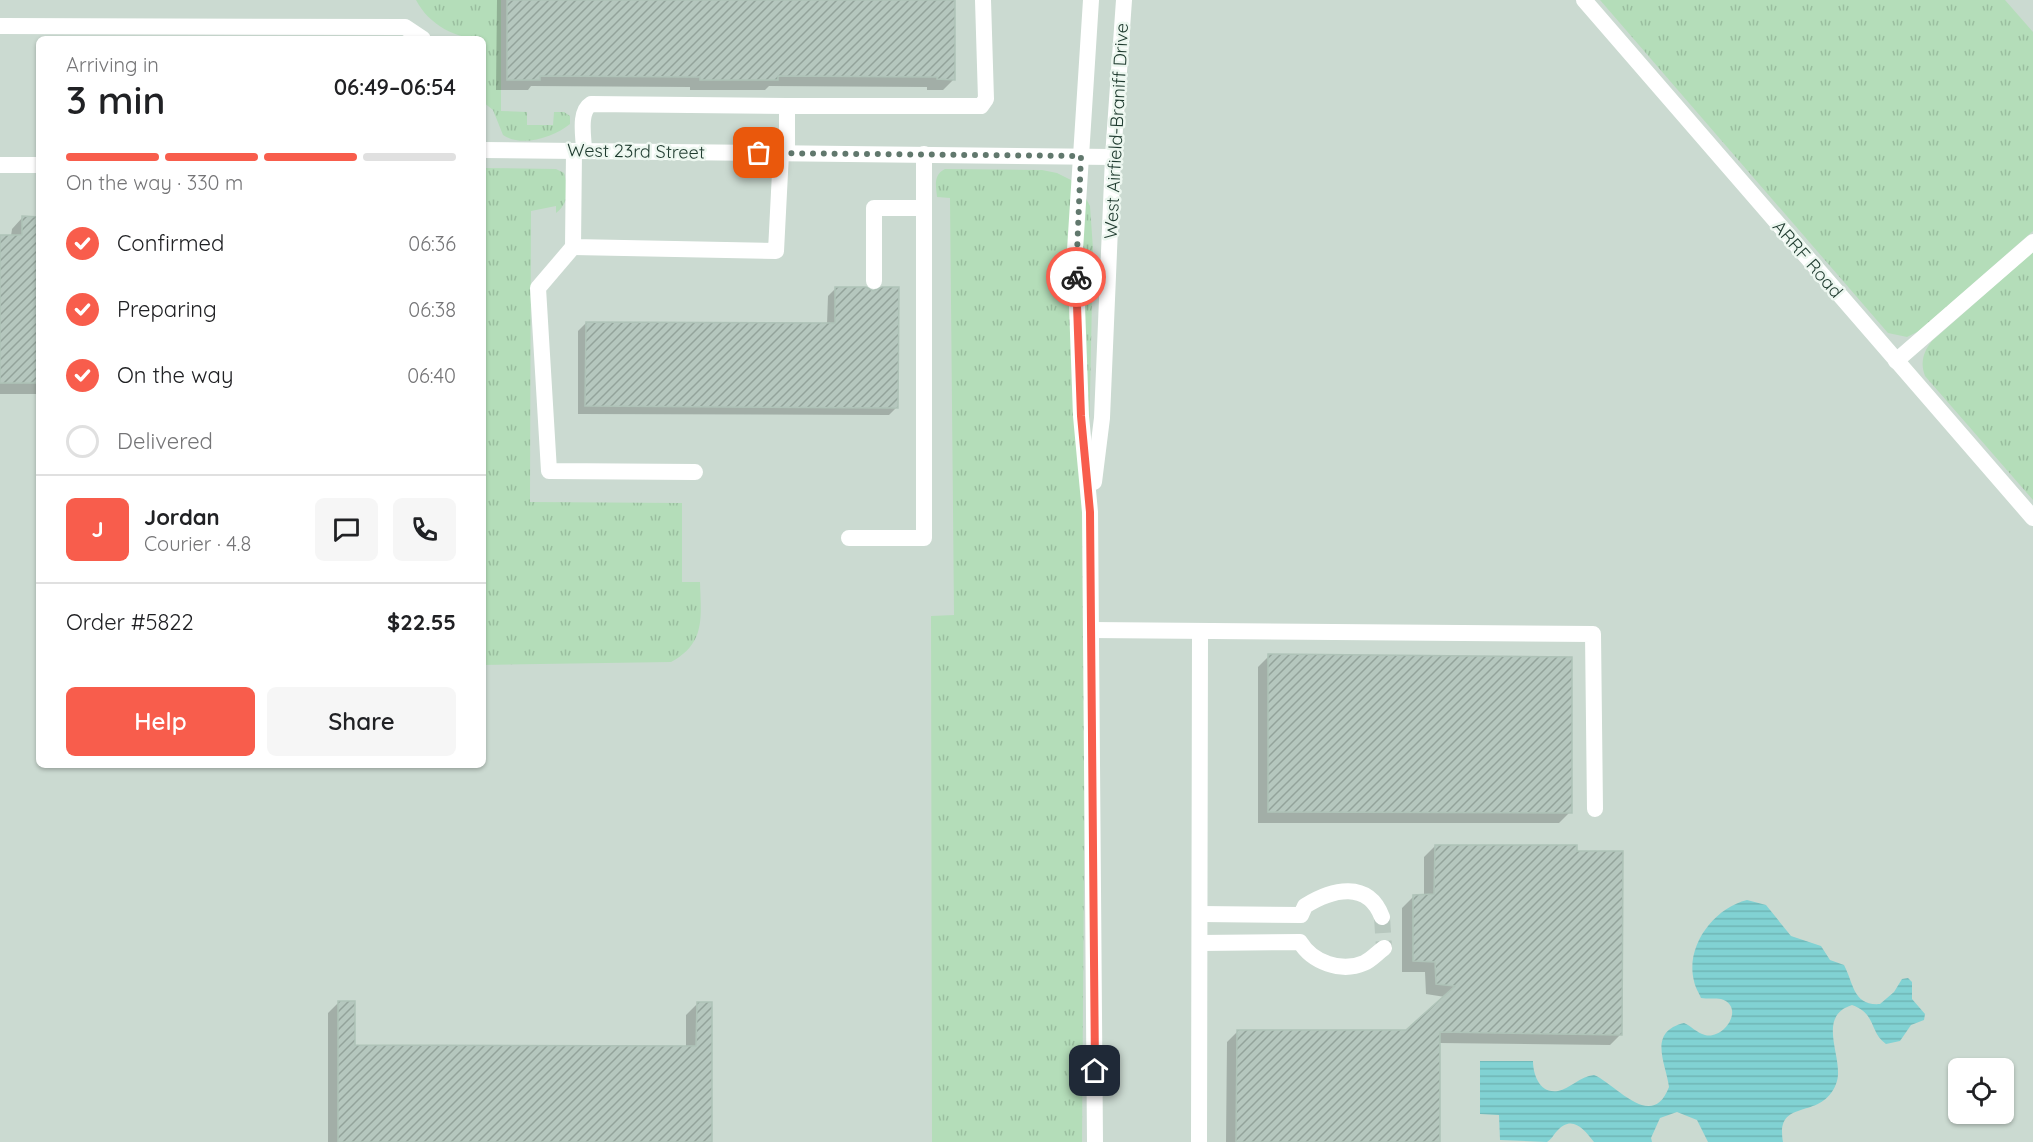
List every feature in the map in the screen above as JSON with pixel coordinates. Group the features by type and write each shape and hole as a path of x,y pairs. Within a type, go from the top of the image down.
{"street":[{"path":"696,472 549,471 538,288 573,247 579,151 583,114 586,107 591,104 981,106 986,99 983,0"},
{"name":"West Airfield-Braniff Drive","path":"1091,0 1075,250 1081,416 1090,512 1095,1142"},
{"name":"West Airfield-Braniff Drive","path":"1090,512 1102,418 1113,156 1124,0"},
{"name":"ARRF Road","path":"1584,0 2033,518"},
{"path":"0,26 405,27 418,36"},
{"path":"573,247 776,251 787,106"},
{"name":"West 23rd Street","path":"486,150 1113,156"},
{"path":"849,538 924,538 924,154"},
{"path":"0,165 36,165"},
{"path":"874,280 874,208 924,208"},
{"path":"1896,361 2033,242"},
{"path":"1091,630 1200,633 1593,634 1595,809"},
{"path":"1199,1142 1200,633"},
{"path":"1201,914 1301,915 1305,906 1339,890 1364,894 1378,904 1382,917"},
{"path":"1200,943 1300,942 1307,954 1334,967 1363,963 1384,948"}],"shaded area":[{"path":"0,0 2033,0 2033,1142 0,1142"}],"green space":[{"path":"416,0 501,0 501,111 527,112 527,125 553,125 554,112 564,112 570,116 570,124 547,137 528,141 519,141 503,135 493,110 486,104 486,36 463,36 453,33 428,17"},
{"path":"1600,0 2005,0 2033,32 2033,231 1919,331 1907,337 1888,333"},
{"path":"486,168 556,169 564,173 567,185 566,200 556,213 556,206 531,211 530,502 682,503 682,582 700,582 701,607 696,638 682,655 671,662 486,665"},
{"path":"945,169 1042,170 1057,173 1071,180 1082,191 1090,206 1093,249 1086,594 1082,1142 932,1142 931,616 954,615 950,198 937,197 936,185 939,174"},
{"path":"2033,252 2033,500 1925,376 1923,362 1926,349 1932,341"}],"water":[{"path":"1747,900 1766,905 1791,936 1821,946 1830,960 1844,965 1859,998 1864,1001 1880,1004 1894,992 1902,979 1908,978 1912,982 1912,999 1925,1014 1924,1020 1911,1025 1900,1041 1886,1044 1877,1034 1869,1018 1860,1009 1852,1005 1841,1011 1835,1019 1833,1029 1838,1074 1836,1084 1829,1096 1820,1103 1792,1113 1786,1119 1782,1128 1783,1142 1708,1142 1697,1120 1677,1112 1660,1118 1651,1138 1652,1142 1594,1142 1582,1128 1573,1124 1562,1126 1547,1142 1500,1140 1499,1115 1480,1114 1480,1061 1533,1061 1536,1077 1546,1090 1562,1090 1594,1075 1633,1101 1653,1105 1662,1100 1669,1087 1662,1049 1662,1041 1666,1033 1673,1027 1684,1023 1702,1034 1712,1035 1719,1033 1730,1022 1732,1009 1728,1003 1721,999 1701,998 1696,988 1692,968 1698,942 1713,920 1735,904"}],"building":[{"path":"507,0 955,0 955,80 937,79 937,77 778,76 778,80 700,80 700,77 540,76 540,80 507,80"},
{"path":"22,216 36,217 36,383 0,383 0,235 22,235"},
{"path":"835,287 866,287 873,291 882,287 899,287 898,408 585,406 586,322 835,323"},
{"path":"1268,654 1572,657 1572,813 1268,812"},
{"path":"1435,845 1577,845 1577,851 1623,851 1622,1035 1440,1032 1440,1142 1236,1142 1237,1030 1406,1030 1455,986 1436,984 1435,962 1413,961 1413,895 1434,894"},
{"path":"338,1001 355,1001 355,1045 696,1046 697,1002 712,1002 712,1142 338,1142"}],"tunnel":[{"path":"1382,917 1384,948"}],"way so far":[{"path":"759,153 1081,156 1075,250 1076,277"}],"route":[{"path":"1076,277 1081,416 1090,512 1095,1071"}]}
